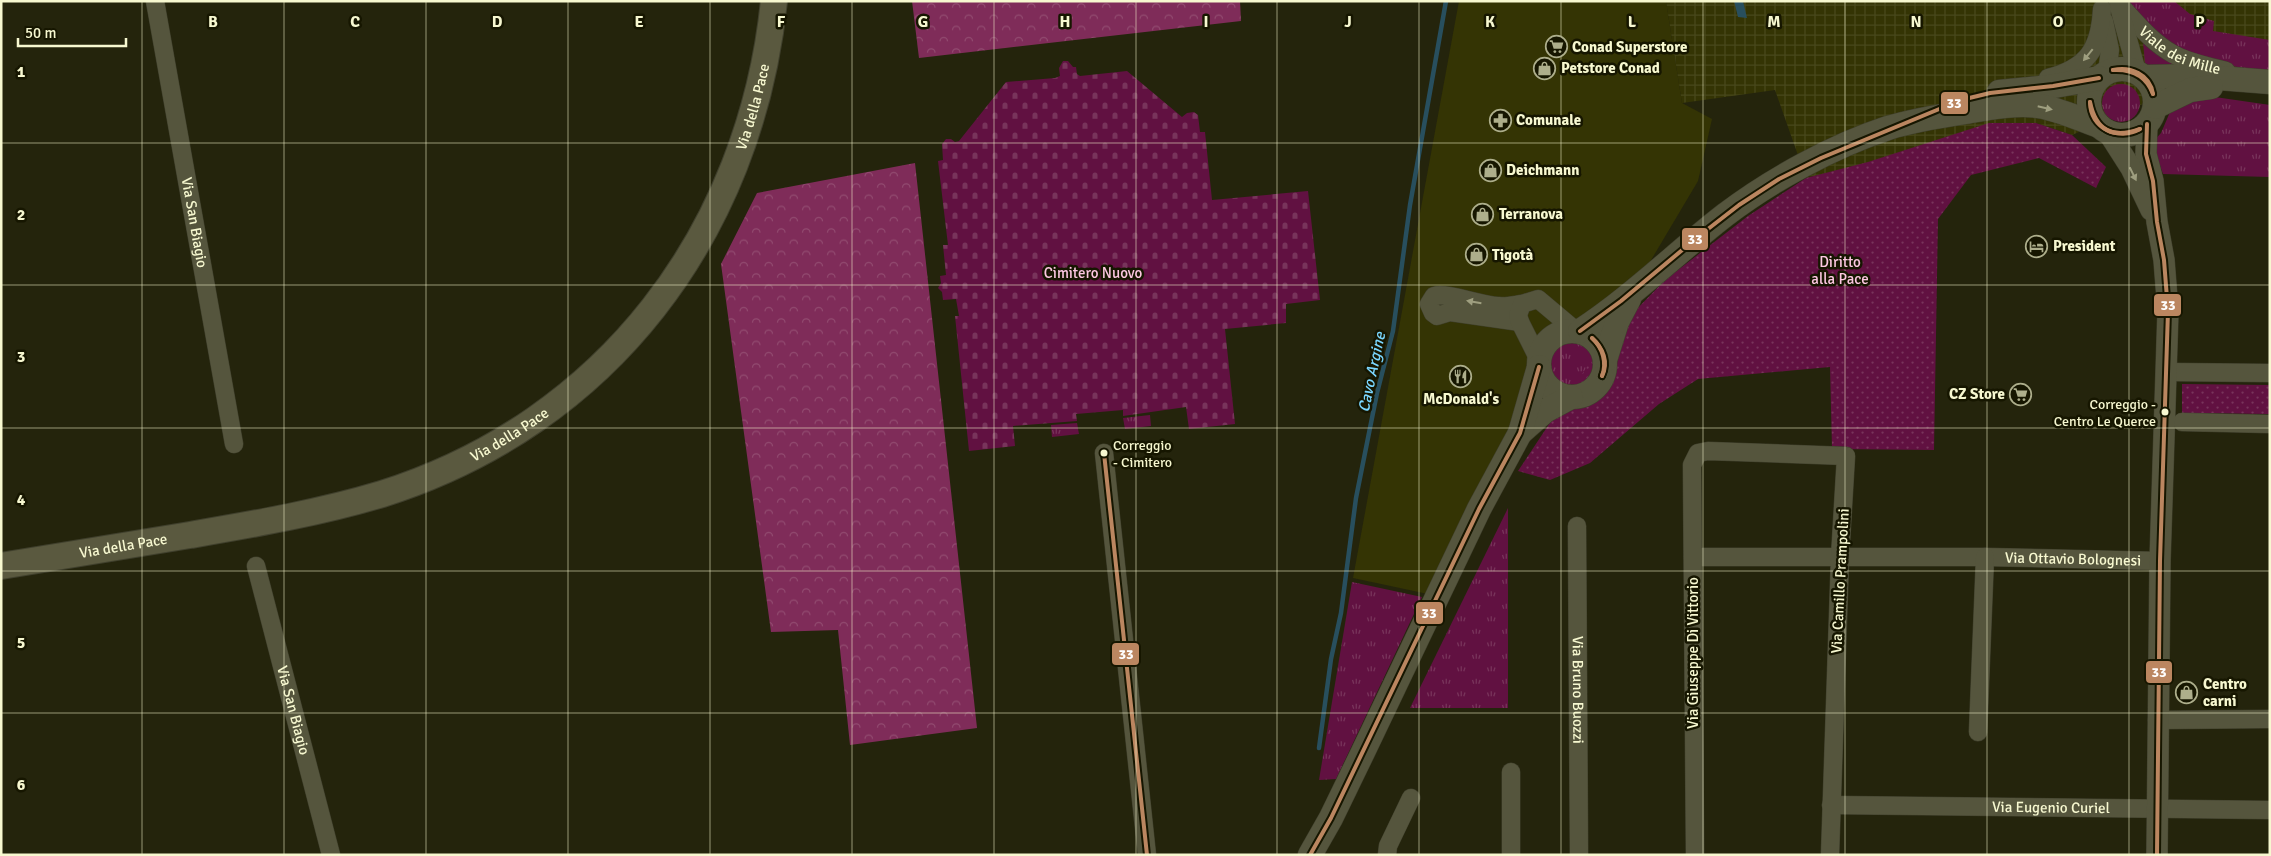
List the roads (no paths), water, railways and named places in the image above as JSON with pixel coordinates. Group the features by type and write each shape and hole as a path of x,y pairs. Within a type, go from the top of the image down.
{"main road":[{"name":"Via della Pace","path":"1,566 281,519 344,505 390,491 452,467 509,437 532,422 603,365 629,338 663,296 703,233 735,167 752,116 764,66 774,1"},
{"name":"Viale dei Mille","path":"1910,122 1944,105 1997,92 2049,87 2103,75 2117,69 2127,69 2141,75 2192,76 2265,85"},
{"path":"2103,75 2092,86 2089,107 2093,118 2104,129"},
{"path":"2141,75 2151,86 2155,96 2151,115"},
{"name":"Viale dei Mille","path":"1910,122 1991,108 2023,105 2053,110 2118,135 2129,134 2139,130 2151,115 2178,94 2200,88 2265,85"},
{"path":"1578,331 1632,294 1668,260 1725,215 1761,191 1839,149 1887,128 1910,122"},
{"path":"1539,363 1542,379 1551,390 1562,396 1584,395 1598,385 1605,372 1605,360 1617,322 1632,294"},
{"path":"1316,855 1331,818 1479,509 1520,433 1542,349 1552,337 1564,331 1578,331 1592,337 1598,343 1605,360"},
{"path":"1520,433 1544,411 1571,397"},
{"path":"1310,855 1331,818"}],"street":[{"name":"Via San Biagio","path":"155,1 234,444"},
{"path":"2118,2 2141,75"},
{"name":"Viale dei Mille","path":"2118,2 2146,33 2173,54 2265,85"},
{"path":"2100,5 2110,50 2103,75"},
{"path":"1997,92 2065,74 2077,67 2095,46 2101,29 2100,5"},
{"path":"2151,115 2146,154 2153,182 2156,222 2164,260 2168,312 2160,561 2157,855"},
{"path":"2104,129 2130,168 2156,222"},
{"path":"1520,322 1450,312 1437,316 1433,313 1429,304 1434,296 1441,294 1456,299 1499,307 1522,304 1538,298 1578,331"},
{"path":"1522,304 1518,315 1520,322 1539,363"},
{"path":"2167,372 2270,373"},
{"path":"2182,422 2270,424"},
{"name":"Via Camillo Prampolini","path":"1698,453 1708,451 1846,456 1840,557 1830,855"},
{"path":"1104,453 1147,855"},
{"name":"Via Giuseppe Di Vittorio","path":"1695,855 1692,465 1698,453"},
{"name":"Via Bruno Buozzi","path":"1577,526 1579,855"},
{"name":"Via Ottavio Bolognesi","path":"1693,557 1985,557 2160,561"},
{"name":"Via Ottavio Bolognesi","path":"1978,732 1985,557"},
{"name":"Via San Biagio","path":"256,566 331,855"},
{"path":"2157,720 2270,719"},
{"path":"1511,772 1511,855"},
{"path":"1387,855 1388,846 1411,798"},
{"name":"Via Eugenio Curiel","path":"1831,805 2270,810"}],"water":[{"path":"1734,1 1743,1 1747,18 1738,17"}],"waterway":[{"name":"Cavo Argine","path":"1319,748 1331,659 1341,613 1356,498 1377,393 1393,331 1410,205 1446,1"}],"place":[{"name":"Conad Superstore","path":"1556,47"},
{"name":"Petstore Conad","path":"1545,68"},
{"name":"Comunale","path":"1500,120"},
{"name":"Deichmann","path":"1490,170"},
{"name":"Terranova","path":"1483,214"},
{"name":"President","path":"2037,246"},
{"name":"Tigotà","path":"1476,255"},
{"name":"McDonald's","path":"1461,376"},
{"name":"CZ Store","path":"2021,394"},
{"name":"Correggio - Centro Le Querce","path":"2165,412"},
{"name":"Correggio - Cimitero","path":"1104,453"},
{"name":"Centro carni","path":"2187,693"}],"park label":[{"name":"Diritto alla Pace","path":"1840,270"},
{"name":"Cimitero Nuovo","path":"1093,273"}]}
